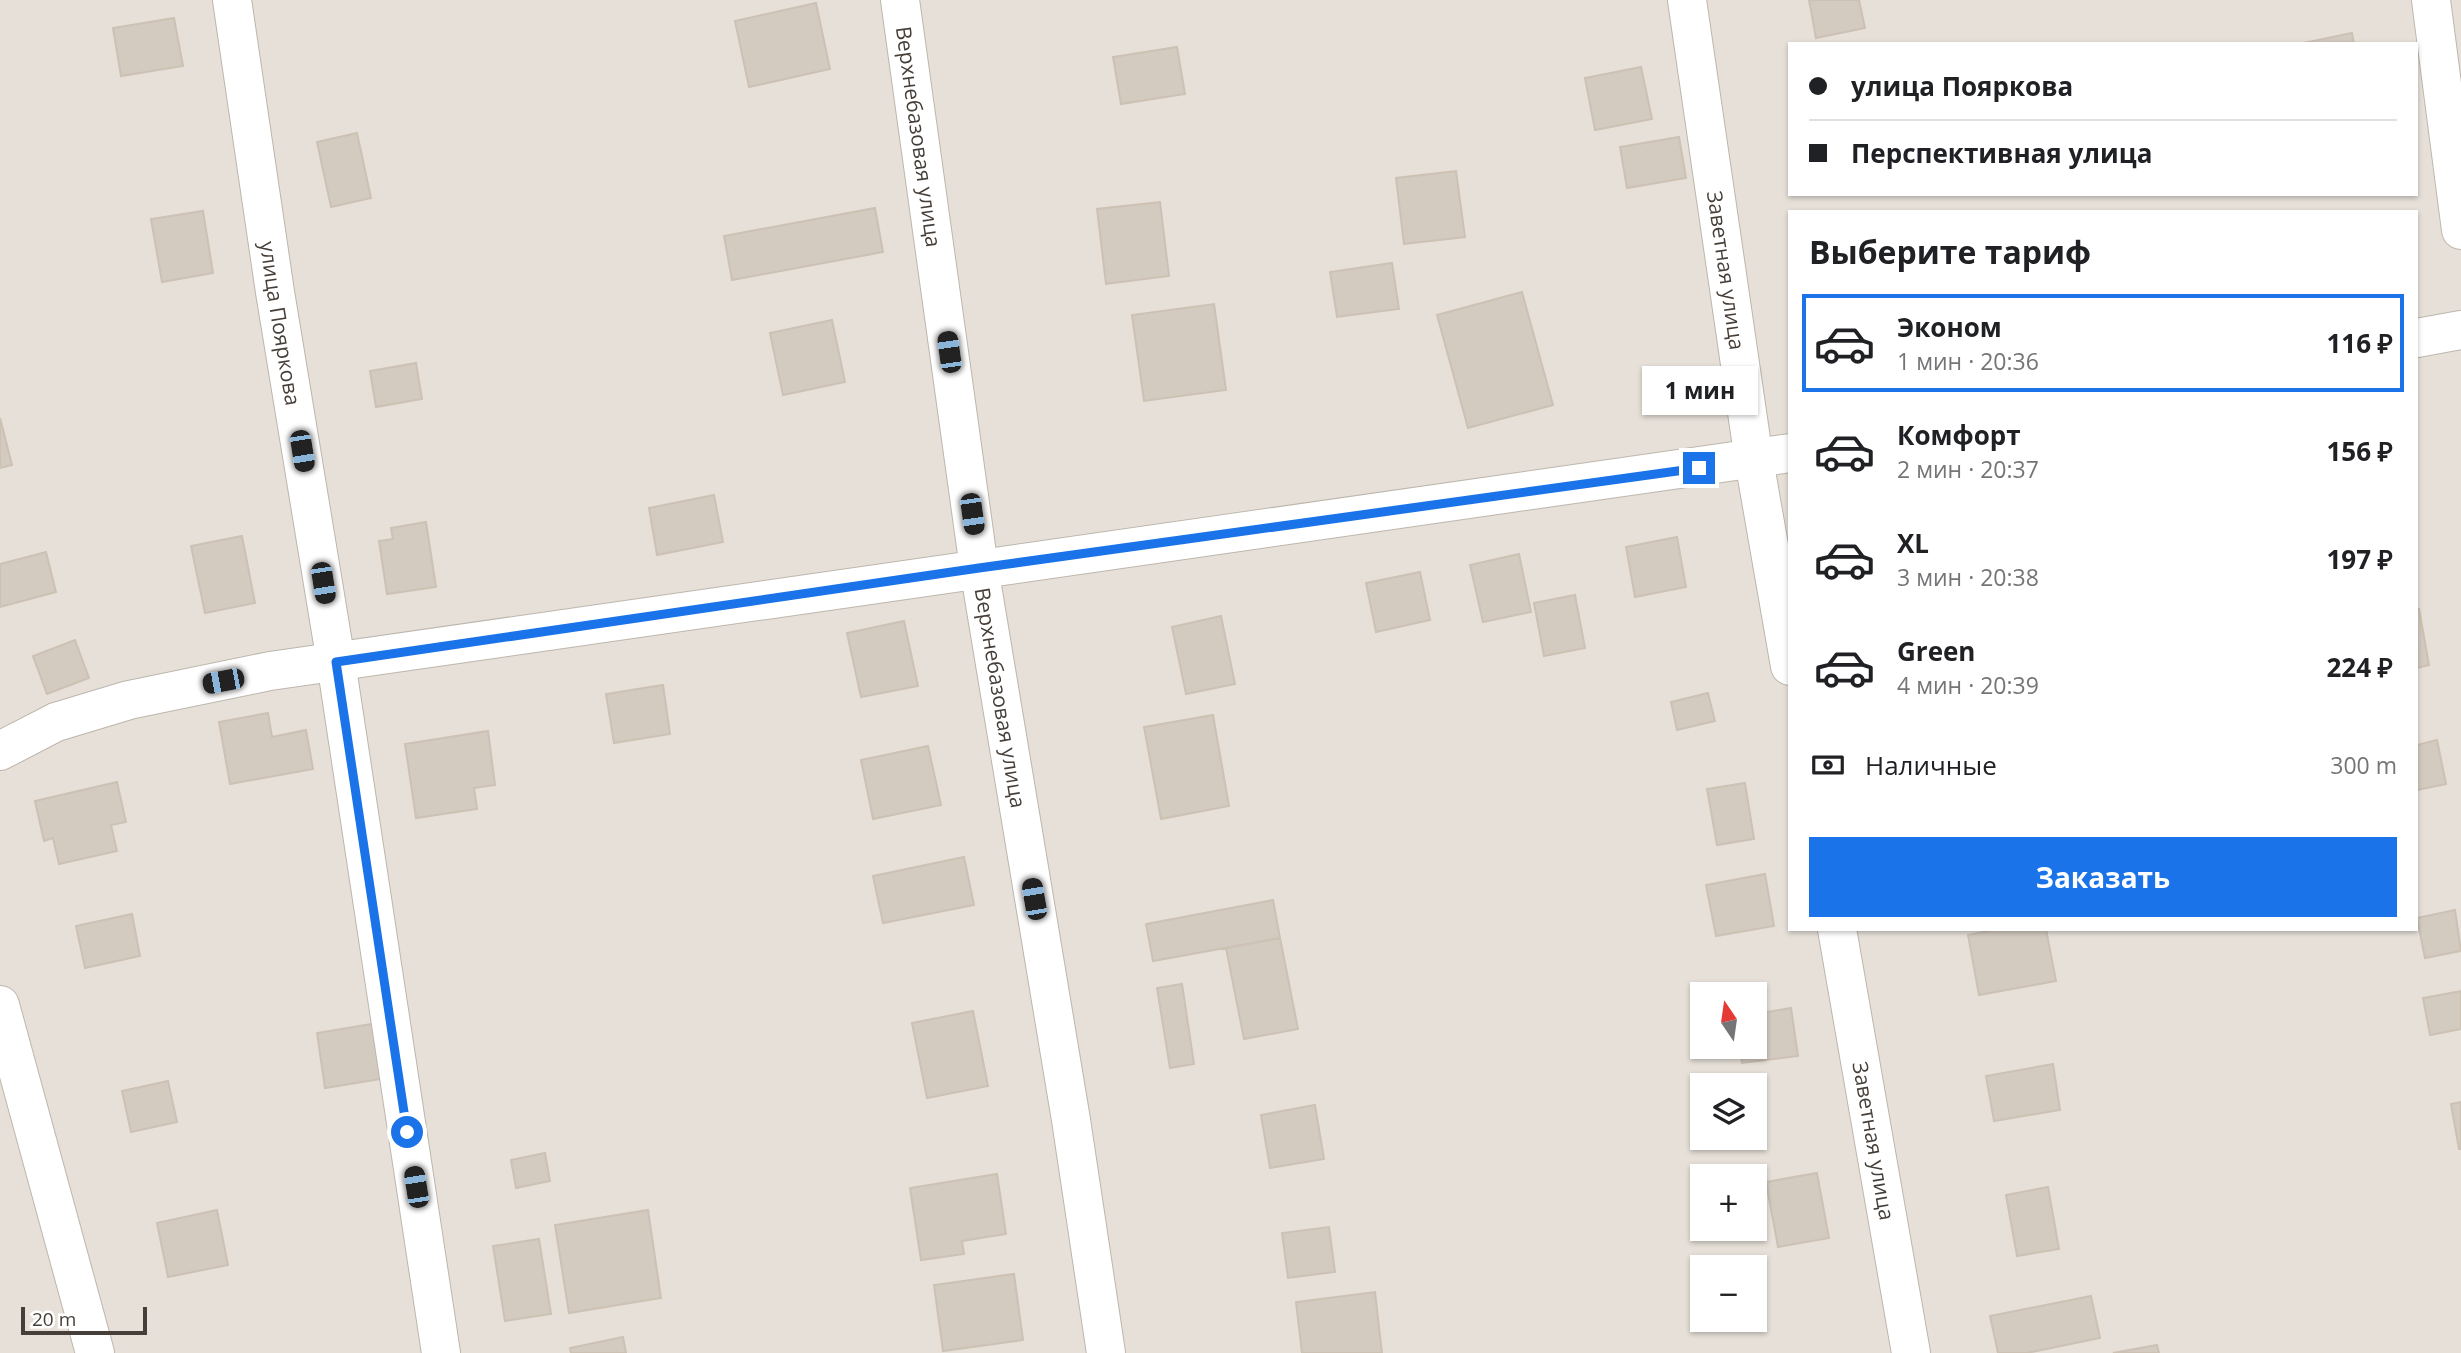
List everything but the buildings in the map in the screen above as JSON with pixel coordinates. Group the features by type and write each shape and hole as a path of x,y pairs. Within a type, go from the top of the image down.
{"street":[{"name":"улица Пояркова","path":"232,0 441,1353"},
{"name":"Верхнебазовая улица","path":"900,0 979,568 1071,1120 1106,1353"},
{"name":"Заветная улица","path":"1687,0 1772,457 1788,643"},
{"path":"2431,0 2461,230"},
{"path":"2418,338 2461,330"},
{"path":"0,751 56,722 129,700 270,671 1772,457"},
{"name":"Заветная улица","path":"1837,931 1911,1353"},
{"path":"0,1005 95,1353"}],"shaded area":[{"path":"0,0 2461,0 2461,1353 0,1353"}],"route":[{"path":"407,1132 336,662 979,568 1699,468"}]}
